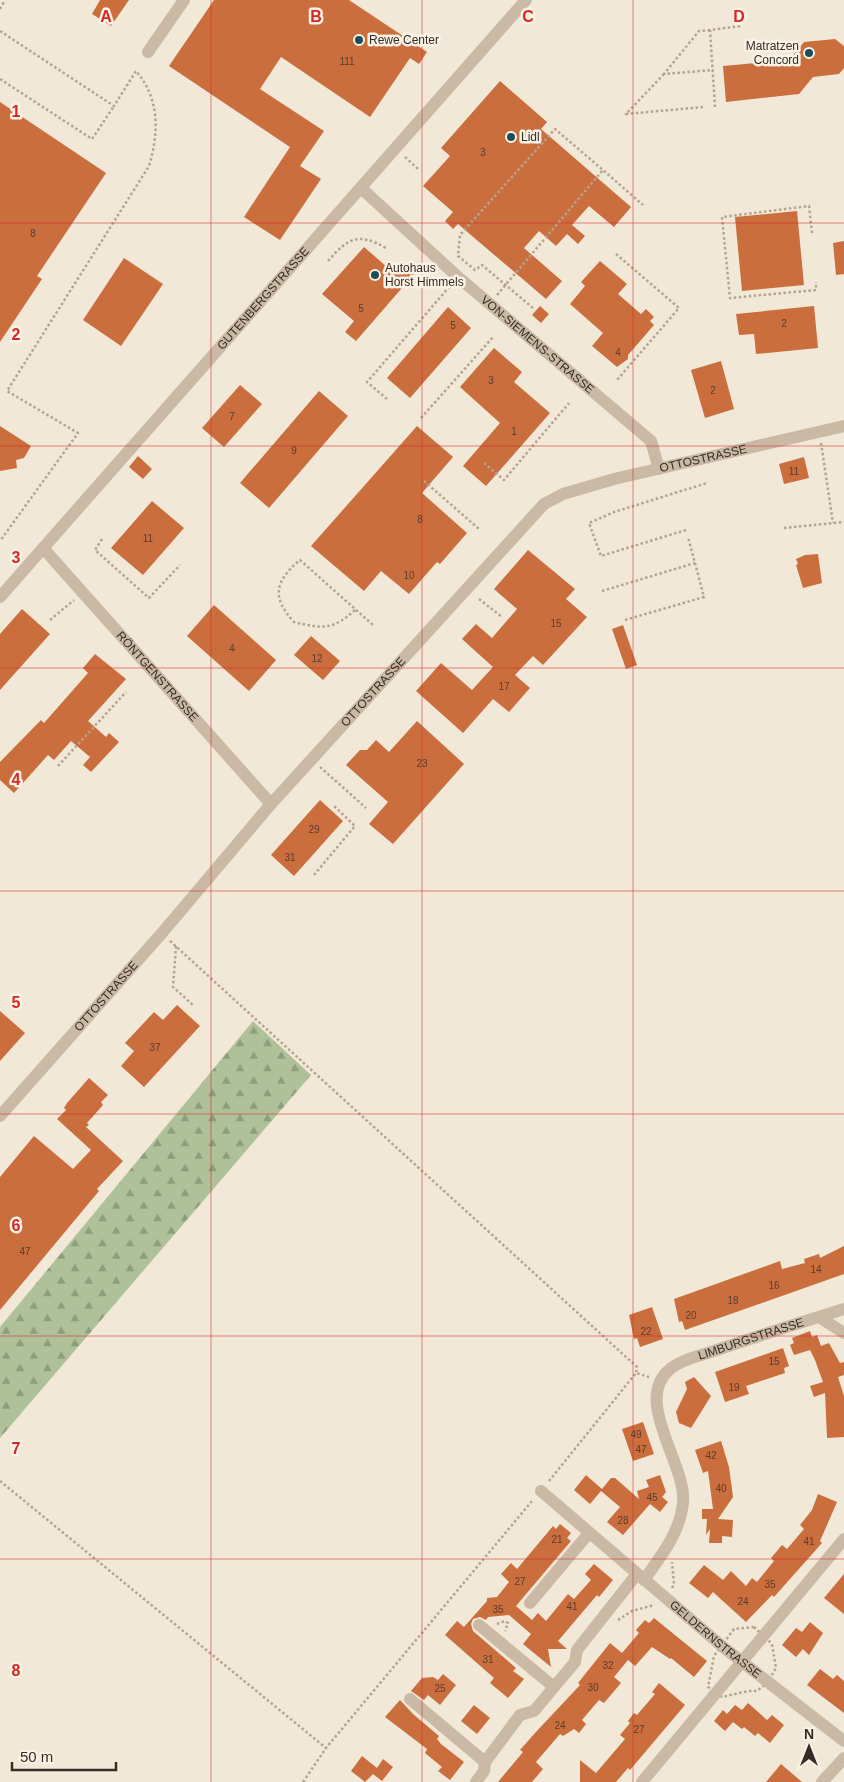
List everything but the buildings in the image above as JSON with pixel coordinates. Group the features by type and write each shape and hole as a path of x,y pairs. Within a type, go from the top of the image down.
{"street":[{"path":"148,52 184,0"},
{"name":"GUTENBERGSTRASSE","path":"0,597 526,0"},
{"name":"VON-SIEMENS-STRASSE","path":"361,188 458,277 651,441 659,469"},
{"name":"OTTOSTRASSE","path":"0,1116 162,933 271,804 544,504 563,494 659,469 844,426"},
{"name":"RÖNTGENSTRASSE","path":"44,548 271,804"},
{"name":"LIMBURGSTRASSE","path":"662,1378 683,1362 780,1328 844,1310"},
{"path":"819,1317 844,1334"},
{"path":"476,1782 484,1771 485,1762 520,1715 534,1711 576,1662 577,1650 601,1619 641,1577 674,1537 681,1518 684,1501 656,1405 662,1378"},
{"name":"GELDERNSTRASSE","path":"541,1491 741,1662 844,1741"},
{"path":"530,1603 589,1533"},
{"path":"642,1782 741,1662 842,1548"},
{"path":"479,1625 554,1687"},
{"path":"410,1699 485,1762"},
{"path":"822,1782 844,1758"}],"path":[{"path":"0,9 4,2"},
{"path":"703,107 626,114 664,74 699,31 740,26"},
{"path":"710,30 715,107"},
{"path":"0,31 114,106"},
{"path":"0,78 92,139 136,70 146,83 153,99 157,122 156,141 149,166 7,391 78,433 0,540"},
{"path":"664,74 713,70"},
{"path":"533,308 482,265 475,270 458,256 460,235 555,129 643,205"},
{"path":"396,149 419,170"},
{"path":"489,304 603,170"},
{"path":"812,233 809,206 722,217 730,298 816,290 816,282"},
{"path":"328,261 343,243 354,239 369,240 386,248"},
{"path":"616,254 679,308 617,380"},
{"path":"387,399 367,382 458,277"},
{"path":"421,418 494,336"},
{"path":"484,464 504,480 569,403"},
{"path":"819,432 833,523"},
{"path":"424,481 479,529"},
{"path":"686,530 601,556 589,523 614,512 707,483"},
{"path":"784,528 844,522"},
{"path":"625,620 704,597 688,537"},
{"path":"102,539 95,550 149,598 180,565"},
{"path":"355,610 340,623 332,626 294,622 282,609 278,593 283,574 300,560 373,625"},
{"path":"602,591 695,563"},
{"path":"50,620 83,592"},
{"path":"479,599 502,617"},
{"path":"58,766 126,692"},
{"path":"312,760 366,808"},
{"path":"314,875 355,826 333,805"},
{"path":"162,933 637,1367 636,1373 541,1491 326,1748 302,1782"},
{"path":"176,946 173,987 192,1005"},
{"path":"636,1373 662,1378"},
{"path":"0,1481 326,1748"},
{"path":"601,1619 611,1626 632,1611 653,1606 664,1598 674,1584 672,1560 663,1552"}],"green space":[{"path":"253,1021 311,1075 0,1438 0,1327"}],"place":[{"name":"Rewe Center","path":"359,40"},
{"name":"Matratzen Concord","path":"809,53"},
{"name":"Lidl","path":"511,137"},
{"name":"Autohaus Horst Himmels","path":"375,275"}]}
